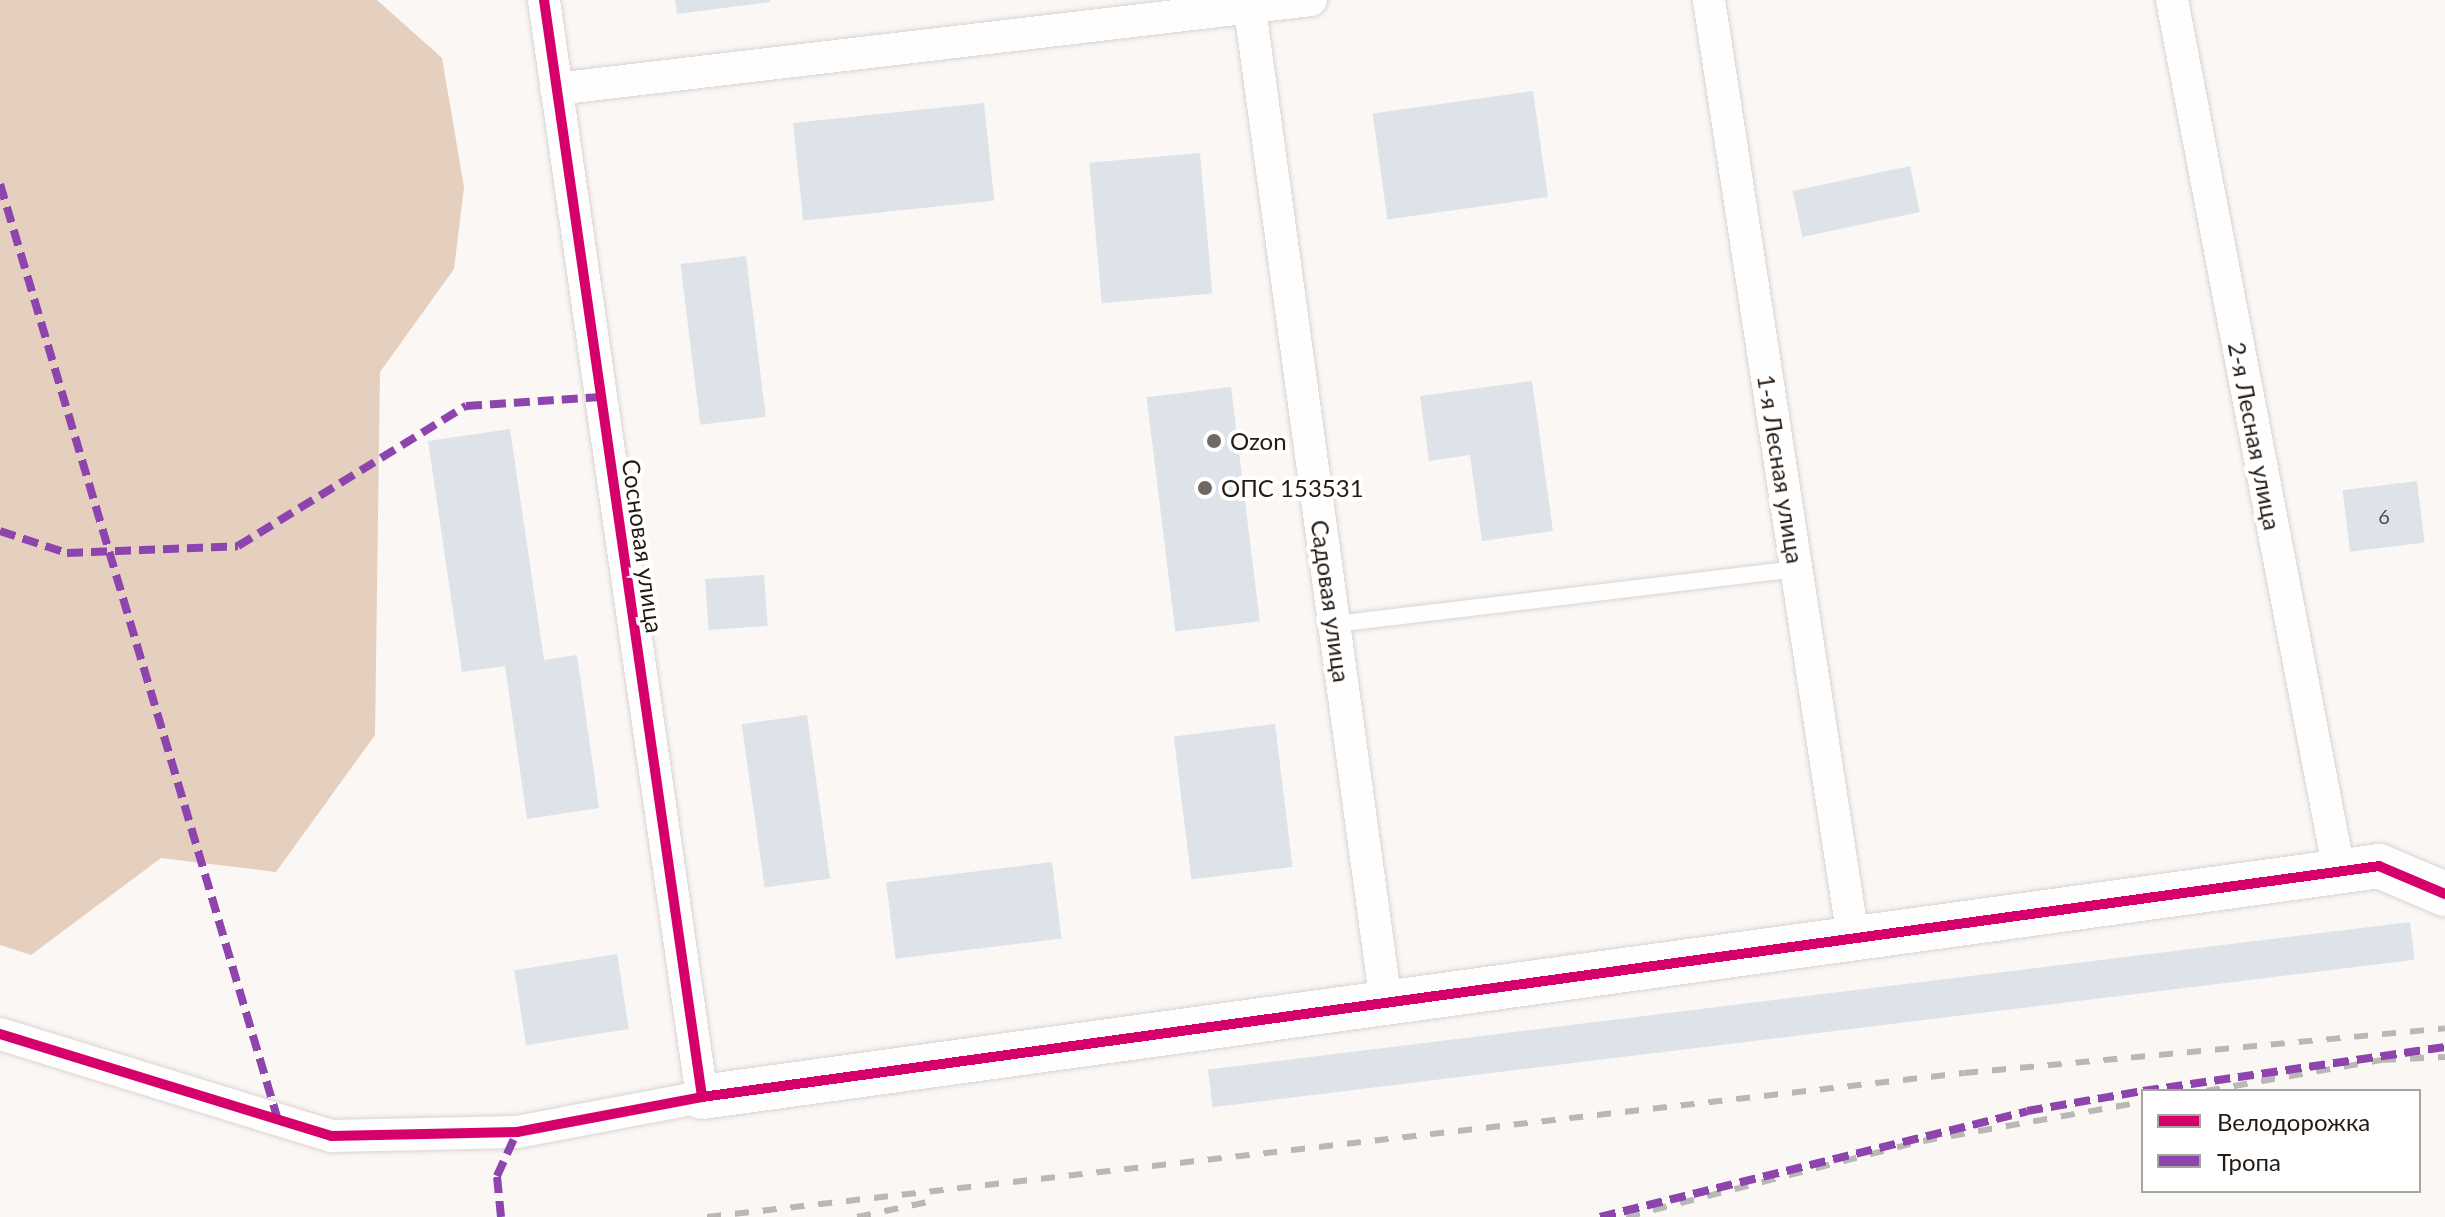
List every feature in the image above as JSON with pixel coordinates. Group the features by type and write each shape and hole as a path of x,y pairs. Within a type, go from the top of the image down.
{"street":[{"name":"Сосновая улица","path":"544,0 702,1097"},
{"path":"556,89 1311,0"},
{"name":"1-я Лесная улица","path":"1709,0 1853,938"},
{"name":"2-я Лесная улица","path":"2172,0 2339,871"},
{"name":"Садовая улица","path":"1250,9 1386,1003"},
{"path":"0,1034 331,1136 517,1132 702,1097 2379,866 2445,894"}],"lane":[{"path":"1335,624 1797,569"}],"shaded area":[{"path":"0,0 377,0 442,58 464,187 454,269 380,372 375,735 276,872 161,858 31,955 0,945"}],"building":[{"path":"675,0 770,0 770,2 677,14"},
{"path":"1533,91 1548,197 1387,220 1373,114"},
{"path":"984,103 994,200 803,221 793,123"},
{"path":"1200,153 1212,293 1102,303 1089,163"},
{"path":"1910,166 1920,212 1802,237 1793,191"},
{"path":"746,256 766,417 700,425 680,264"},
{"path":"1532,381 1553,531 1482,541 1470,455 1429,461 1420,396"},
{"path":"1231,387 1260,621 1175,632 1147,397"},
{"path":"510,429 544,660 577,655 599,808 527,819 505,666 462,672 428,441"},
{"path":"2417,481 2425,543 2350,552 2343,490"},
{"path":"764,575 768,626 709,630 705,579"},
{"path":"807,715 830,878 765,888 742,724"},
{"path":"1275,724 1293,867 1191,879 1174,736"},
{"path":"1052,862 1061,938 896,959 886,882"},
{"path":"2410,922 2415,960 1213,1107 1208,1070"},
{"path":"617,954 629,1029 526,1045 514,970"}],"railway":[{"path":"707,1217 1964,1073 2445,1028"},
{"path":"2217,1089 2382,1060 2445,1057"},
{"path":"1626,1217 1923,1141 2141,1102"},
{"path":"857,1217 932,1201"}],"marked path":[{"path":"0,184 278,1120"},
{"path":"0,531 67,553 238,546 466,406 601,397"},
{"path":"2157,1089 2445,1047"},
{"path":"1600,1217 2027,1111 2141,1091"},
{"path":"501,1217 497,1176 517,1132"}],"cycle path":[{"path":"544,0 702,1097"},
{"path":"0,1034 331,1136 517,1132 702,1097 2379,866 2445,894"}],"place":[{"name":"Ozon","path":"1214,441"},
{"name":"ОПС 153531","path":"1205,488"}]}
